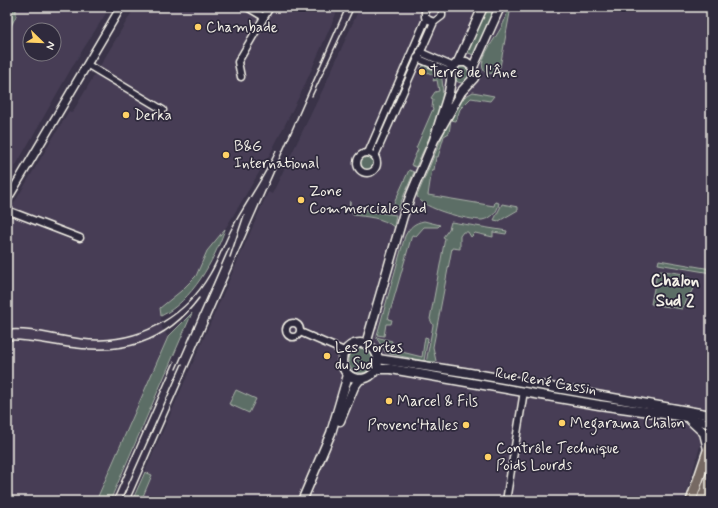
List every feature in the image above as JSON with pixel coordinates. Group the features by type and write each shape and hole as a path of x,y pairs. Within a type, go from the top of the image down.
{"main road":[{"path":"434,140 453,70 483,7"},
{"path":"366,344 403,215 434,140 461,92 474,78 473,67 500,7"},
{"path":"453,70 466,62 473,67"},
{"path":"453,70 458,86 467,86"},
{"path":"331,433 340,421 354,387 360,379 369,376 376,369 378,359 374,350 366,344 355,343 344,351 342,365 348,375 360,379"},
{"name":"Rue René Cassin","path":"378,359 635,403 710,413"},
{"name":"Rue René Cassin","path":"376,369 391,369 599,405 686,417 711,424"},
{"path":"302,501 331,433 348,375"},
{"path":"524,392 552,388"},
{"path":"599,405 635,403"},
{"path":"686,417 698,426 704,433 710,446 691,501"},
{"path":"701,501 711,475"}],"street":[{"path":"7,200 122,7"},
{"path":"247,7 264,17"},
{"path":"241,77 238,62 270,7"},
{"path":"368,152 375,156 378,165 369,173 362,172 358,167 357,161 360,155 368,152 426,19 424,14 425,7"},
{"path":"375,156 434,22 442,16 442,7"},
{"path":"426,19 434,22"},
{"path":"419,55 453,70"},
{"path":"88,65 163,110"},
{"path":"7,210 80,238"},
{"path":"300,332 344,351"},
{"path":"506,501 524,392"}],"shaded area":[{"path":"16,7 110,7 75,62 7,181 7,34 16,16"},
{"path":"135,7 339,7 302,91 269,156 225,229 207,251 196,276 181,291 160,308 162,328 168,337 96,501 7,501 7,215 69,111 72,113"},
{"path":"360,7 699,7 711,9 711,408 684,501 141,501 152,475 145,472 268,192 272,194 325,85"}],"green space":[{"path":"7,7 16,7 16,16 7,34"},
{"path":"486,7 497,7 476,56 466,52"},
{"path":"506,7 511,7 500,67 493,73 487,74 483,68 483,60 503,24 506,15"},
{"path":"424,64 441,75 443,86 440,110 436,122 416,167 411,165 418,149 416,148 433,109 433,99 431,98 435,92 439,91 437,80 433,81 435,76 421,69"},
{"path":"462,65 468,68 471,74 468,80 462,83 456,80 453,74 456,68"},
{"path":"473,92 494,96 490,101 471,98 460,109 456,121 451,120 449,133 444,136 438,157 436,157 434,170 432,169 428,195 494,206 495,202 499,203 494,214 489,218 482,220 475,220 446,213 427,205 417,196 448,123 461,99"},
{"path":"364,156 370,156 374,160 374,166 370,170 364,170 360,166 360,160"},
{"path":"409,170 414,172 398,209 391,210"},
{"path":"350,201 350,207 365,211 366,208 368,211 396,215 394,227 379,219 353,215 349,209"},
{"path":"502,204 518,207 518,210 499,221 494,220"},
{"path":"424,221 440,225 438,227 424,227 416,236 412,235 388,319 392,320 391,324 386,324 384,336 377,335 405,236 413,226"},
{"path":"451,222 507,231 506,234 493,232 493,237 475,233 471,237 468,232 463,232 460,236 460,249 452,248 433,347 436,361 426,363 433,325 430,319 445,238 443,237 449,229"},
{"path":"225,229 208,267 192,290 183,301 161,316 160,308 181,291 196,276 207,251"},
{"path":"659,260 711,269 711,273 658,264"},
{"path":"659,271 675,272 686,275 693,281 695,285 682,309 651,304 657,273"},
{"path":"192,313 110,501 96,501 168,337"},
{"path":"376,337 392,341 390,349 422,357 425,337 428,338 424,361 386,353"},
{"path":"361,347 370,351 374,360 370,369 361,373 352,369 348,360 352,351"},
{"path":"236,390 256,399 249,413 229,404"},
{"path":"145,472 152,475 141,501 132,501"}],"railway":[{"path":"129,501 346,7"},
{"path":"312,96 354,7"},
{"path":"7,330 30,330 88,340 100,340 117,339 133,335 164,322 190,301 201,288 216,263 232,228 266,171 276,151"},
{"path":"230,257 244,215"},
{"path":"176,369 229,248"},
{"path":"7,340 30,341 87,349 124,347 140,343 157,336 186,314 199,298"},
{"path":"113,501 174,362"},
{"path":"121,501 182,364"}],"place":[{"name":"Chambade","path":"198,27"},
{"name":"Terre de l'Âne","path":"422,72"},
{"name":"Derka","path":"126,115"},
{"name":"B&G International","path":"226,155"},
{"name":"Zone Commerciale Sud","path":"301,200"},
{"name":"Les Portes du Sud","path":"327,356"},
{"name":"Marcel & Fils","path":"389,401"},
{"name":"Megarama Chalon","path":"562,423"},
{"name":"Provenc'Halles","path":"466,425"},
{"name":"Contrôle Technique Poids Lourds","path":"488,457"}],"district":[{"name":"Chalon Sud 2","path":"675,290"}]}
